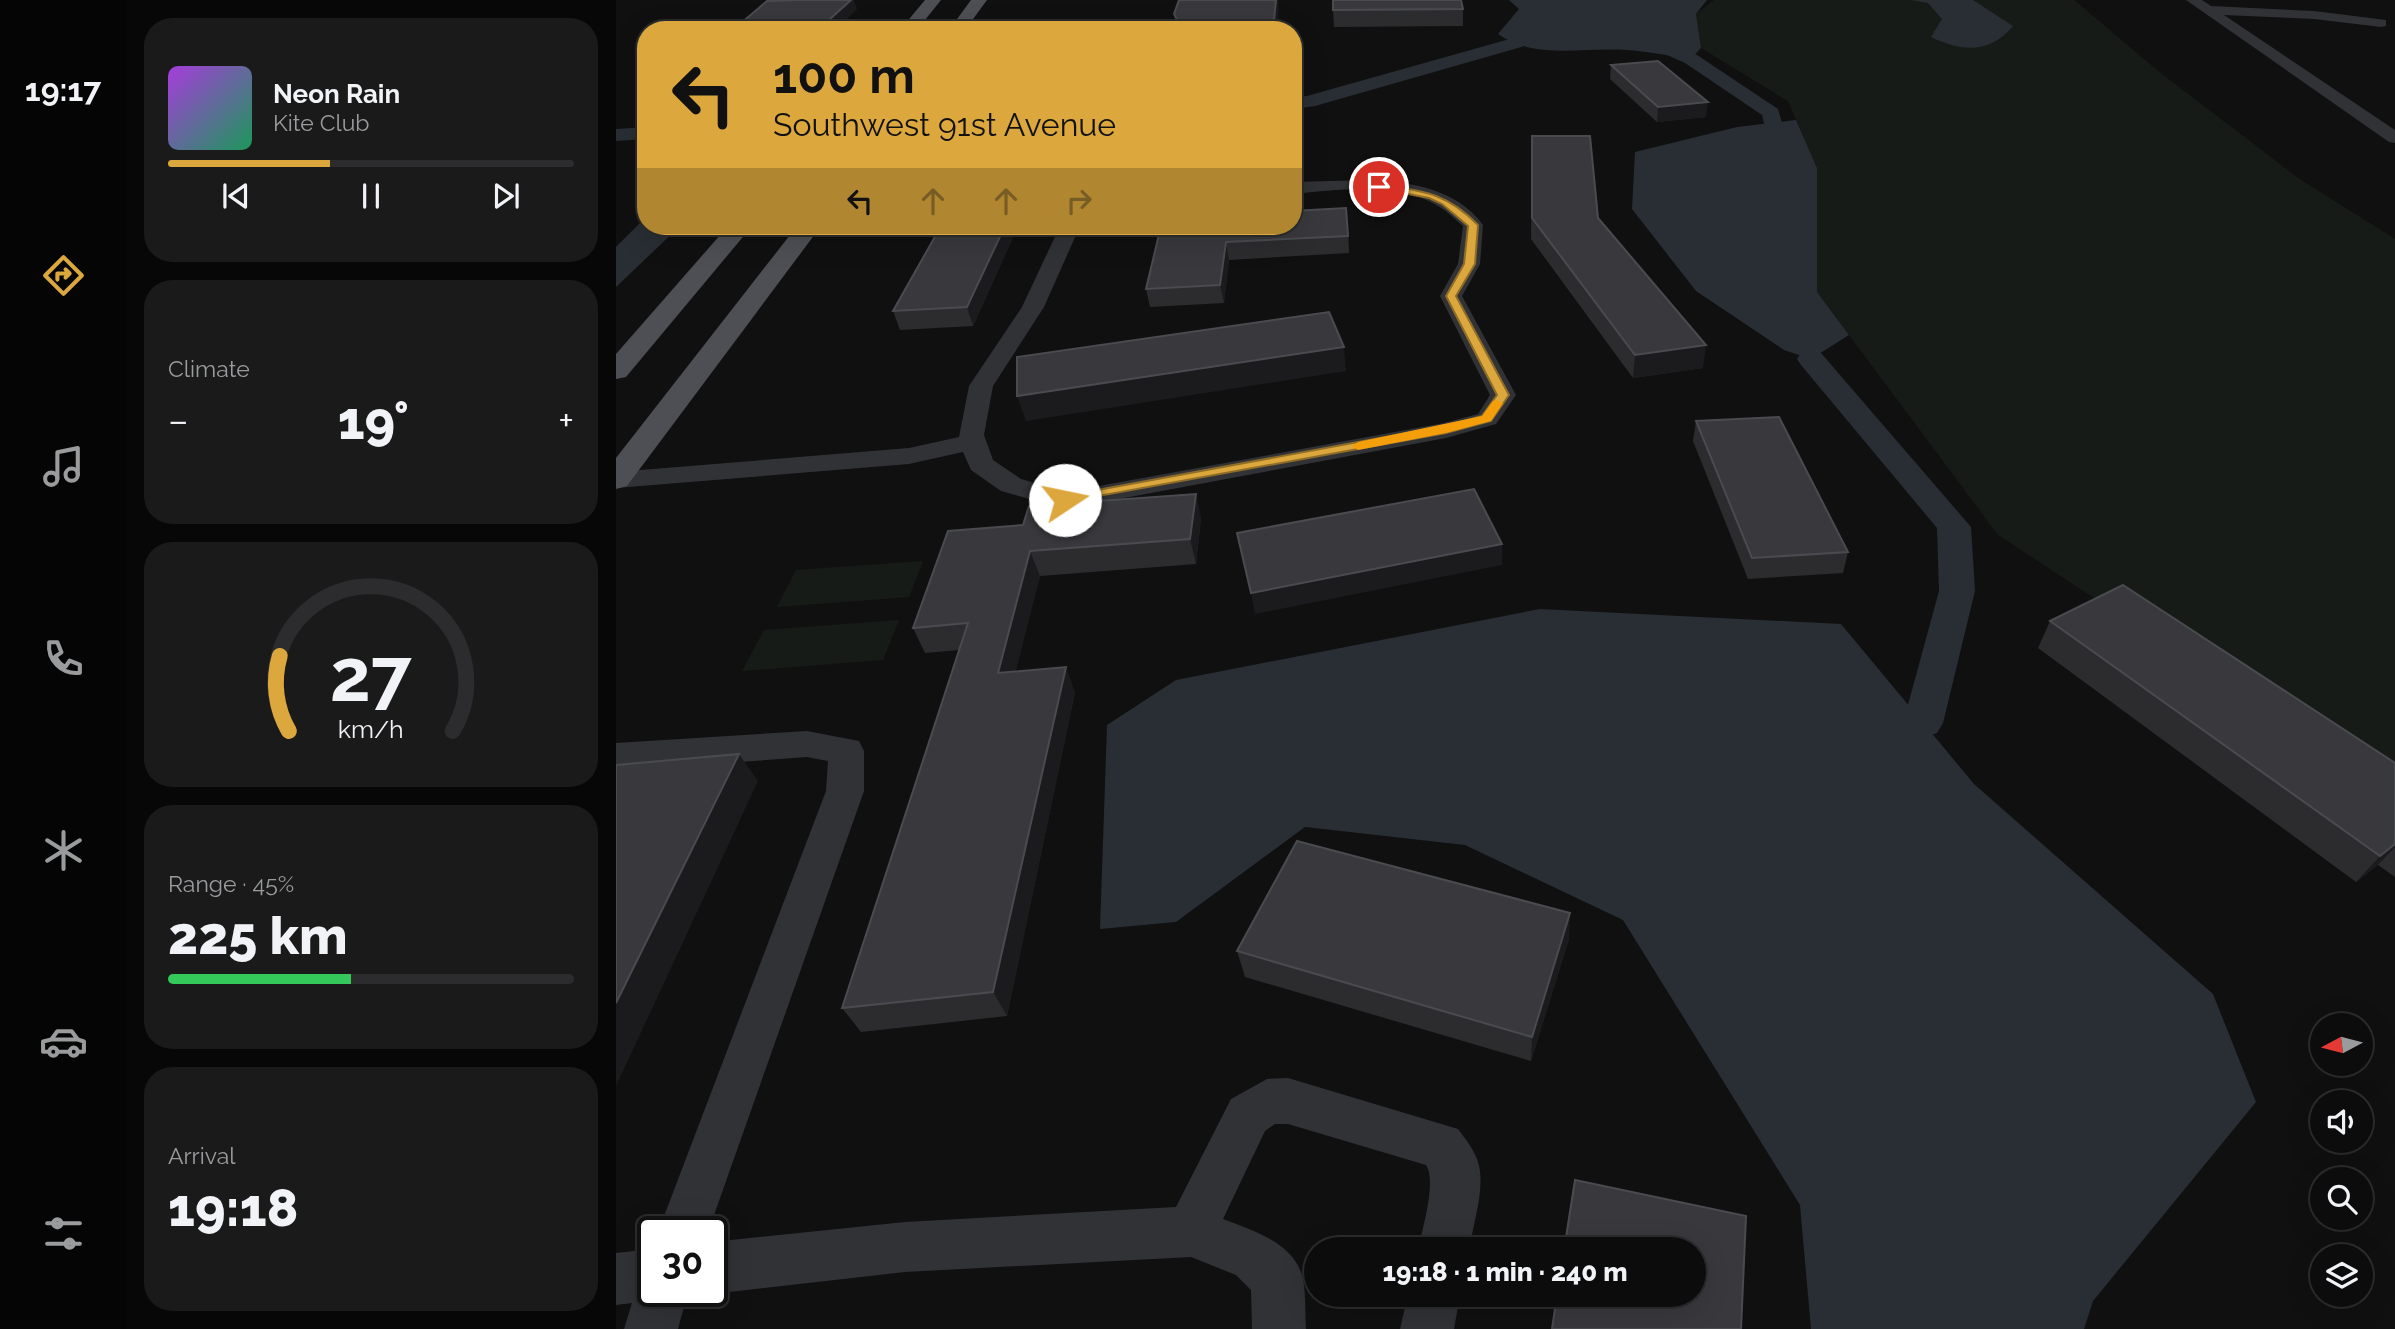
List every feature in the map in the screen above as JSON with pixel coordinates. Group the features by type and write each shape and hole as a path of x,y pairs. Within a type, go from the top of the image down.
{"main road":[{"path":"916,21 933,0"},
{"path":"964,21 979,0"},
{"path":"616,371 732,235"},
{"path":"616,480 802,235"}],"street":[{"path":"2193,0 2395,138"},
{"path":"2207,10 2314,15 2381,23"},
{"path":"1065,235 1033,307 981,386 971,435 973,442 981,464 1011,485 1065,500 1446,430 1487,419 1503,395 1451,296 1469,264 1473,225 1432,195 1353,183 1302,187"},
{"path":"616,480 909,456 973,442"},
{"path":"616,757 807,744 846,751 845,790 689,1216"},
{"path":"1191,1232 1248,1115 1267,1102 1288,1101 1441,1146 1455,1165 1454,1191 1445,1237"},
{"path":"728,1266 905,1247 1191,1232 1254,1257 1277,1279 1279,1329"},
{"path":"616,1279 637,1277"},
{"path":"651,1329 658,1307"},
{"path":"1427,1329 1432,1307"}],"shaded area":[{"path":"1509,0 1707,0 1696,14 1701,48 1691,59 1634,51 1560,51 1527,47 1498,34 1519,9"},
{"path":"1714,0 2074,0 2162,74 2298,178 2395,239 2395,795 1998,535 1817,292 1817,168 1788,101 1701,48 1696,14"},
{"path":"1911,0 1973,0 2013,26 1995,42 1985,46 1954,46 1931,37 1942,19 1928,3"},
{"path":"1796,120 1817,168 1817,292 1849,335 1811,359 1784,350 1696,291 1632,209 1635,152 1737,127"},
{"path":"637,226 637,235 671,235 616,287 616,247"},
{"path":"923,561 909,597 777,607 796,570"},
{"path":"1540,609 1841,624 1974,784 2213,994 2256,1102 2093,1301 2084,1329 1811,1329 1800,1205 1623,920 1465,845 1305,827 1176,922 1100,929 1107,725 1176,680"},
{"path":"899,620 883,660 742,671 764,630"}],"building":[{"path":"851,0 828,21 744,21 767,1"},
{"path":"1179,0 1276,0 1274,21 1178,21 1174,14"},
{"path":"1333,0 1461,0 1463,9 1333,10"},
{"path":"1658,61 1708,102 1658,107 1611,65"},
{"path":"1532,136 1590,136 1598,218 1706,345 1635,355 1532,218"},
{"path":"1346,208 1348,236 1226,242 1220,285 1146,289 1159,235 1302,235 1302,210"},
{"path":"936,235 1001,235 967,307 893,311"},
{"path":"1329,312 1344,347 1017,396 1017,357"},
{"path":"1779,417 1848,552 1752,558 1696,421"},
{"path":"1474,489 1502,544 1251,593 1237,533"},
{"path":"1196,494 1190,539 1030,551 998,673 1066,667 993,992 842,1008 968,623 913,628 948,531 1023,525 1029,506"},
{"path":"2123,585 2395,763 2395,844 2380,856 2050,621"},
{"path":"739,754 616,1003 616,765"},
{"path":"1297,841 1570,913 1532,1037 1237,951"},
{"path":"1575,1180 1746,1216 1741,1329 1552,1329 1555,1307 1706,1307 1706,1237 1566,1237"}],"waterway":[{"path":"1557,0 1594,16"},
{"path":"1594,16 1641,0"},
{"path":"1302,102 1512,44 1594,16"},
{"path":"1594,16 1691,59 1771,113 1772,123"},
{"path":"616,135 637,134"},
{"path":"1811,359 1954,527 1957,591 1923,723"}],"slow traffic":[{"path":"1358,446 1446,430 1487,419 1497,403"}],"route":[{"path":"1065,500 1446,430 1487,419 1503,395 1490,376 1451,296 1469,264 1473,225 1432,195 1379,187"}]}
